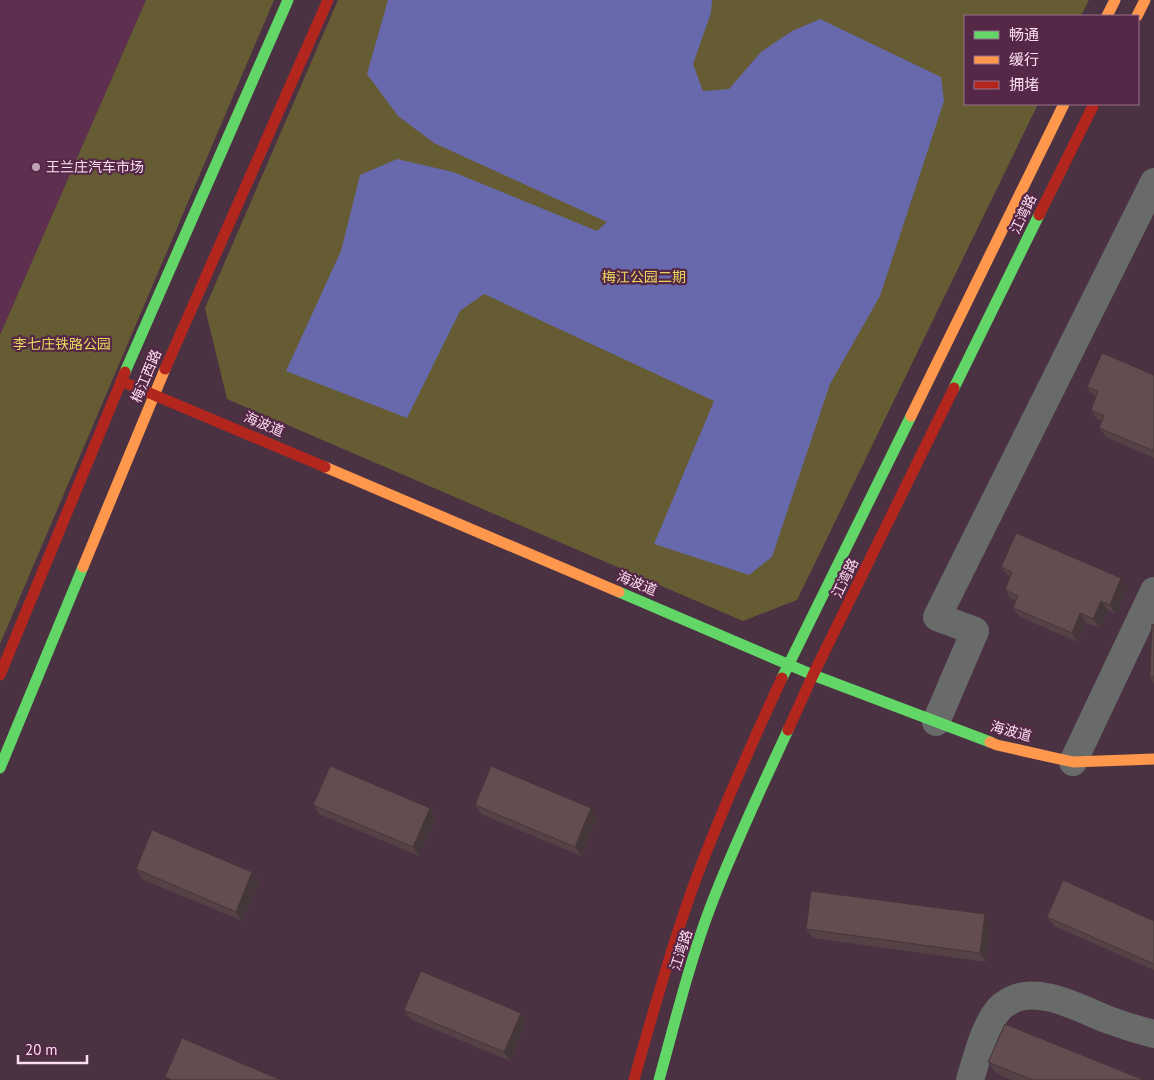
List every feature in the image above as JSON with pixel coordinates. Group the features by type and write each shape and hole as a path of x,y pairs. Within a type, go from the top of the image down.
{"main road":[{"name":"梅江西路","path":"0,675 121,382 288,0"},
{"name":"梅江西路","path":"0,768 154,394 328,0"},
{"path":"1108,15 1115,0"},
{"path":"1138,15 1145,0"},
{"name":"江湾路","path":"634,1080 650,1018 674,940 703,860 744,761 789,664 1064,105"},
{"name":"江湾路","path":"660,1080 681,1000 710,909 741,832 813,676 1094,105"},
{"name":"海波道","path":"121,382 154,394 789,664 813,676 997,745 1073,762 1154,759"}],"street":[{"path":"936,722 975,631 937,617 1154,182"},
{"path":"1073,762 1154,591"},
{"path":"970,1080 988,1026 999,1007 1013,998 1030,995 1050,998 1079,1007 1131,1028 1154,1034"}],"shaded area":[{"name":"王兰庄汽车市场","path":"0,0 146,0 0,335"}],"green space":[{"name":"李七庄铁路公园","path":"146,0 274,0 0,644 0,335"},
{"name":"梅江公园二期","path":"338,0 1089,0 1082,15 964,15 964,105 1038,105 797,600 743,621 227,399 205,308"}],"water":[{"path":"388,0 712,0 711,13 693,64 703,91 729,89 761,52 792,31 820,19 941,77 944,101 880,296 830,384 772,557 749,575 654,544 714,401 484,294 460,311 407,418 286,371 341,251 360,175 397,159 453,172 597,231 607,222 434,143 398,116 367,74"}],"building":[{"path":"1102,353 1154,375 1154,451 1099,428 1104,416 1091,410 1098,391 1087,387"},
{"path":"1016,533 1121,578 1110,605 1101,601 1093,619 1080,613 1072,633 1013,608 1018,596 1005,590 1012,572 1001,567"},
{"path":"1152,624 1154,625 1154,677 1150,677"},
{"path":"330,766 430,808 413,847 313,805"},
{"path":"491,766 591,808 575,847 475,805"},
{"path":"152,830 252,872 236,912 136,869"},
{"path":"1063,880 1154,921 1154,964 1047,917"},
{"path":"811,891 985,914 980,953 806,929"},
{"path":"421,971 521,1013 504,1052 404,1010"},
{"path":"1005,1024 1144,1080 1033,1080 988,1062"},
{"path":"182,1038 281,1080 172,1080 165,1077"}],"traffic: fast":[{"path":"125,372 288,0"},
{"path":"954,388 1039,215"},
{"path":"782,678 911,416"},
{"path":"0,768 83,567"},
{"path":"619,592 813,675 990,742"},
{"path":"659,1080 702,929 738,840 788,730"}],"traffic: slow":[{"path":"1108,15 1115,0"},
{"path":"1138,15 1145,0"},
{"path":"911,416 1064,105"},
{"path":"83,567 165,369"},
{"path":"325,467 619,592"},
{"path":"990,742 1073,762 1154,759"}],"traffic: jam":[{"path":"165,369 328,0"},
{"path":"1039,215 1094,105"},
{"path":"0,675 125,372"},
{"path":"121,381 325,467"},
{"path":"788,730 813,675 954,388"},
{"path":"634,1080 669,959 693,887 735,782 782,678"}],"place":[{"name":"王兰庄汽车市场","path":"36,167"}]}
